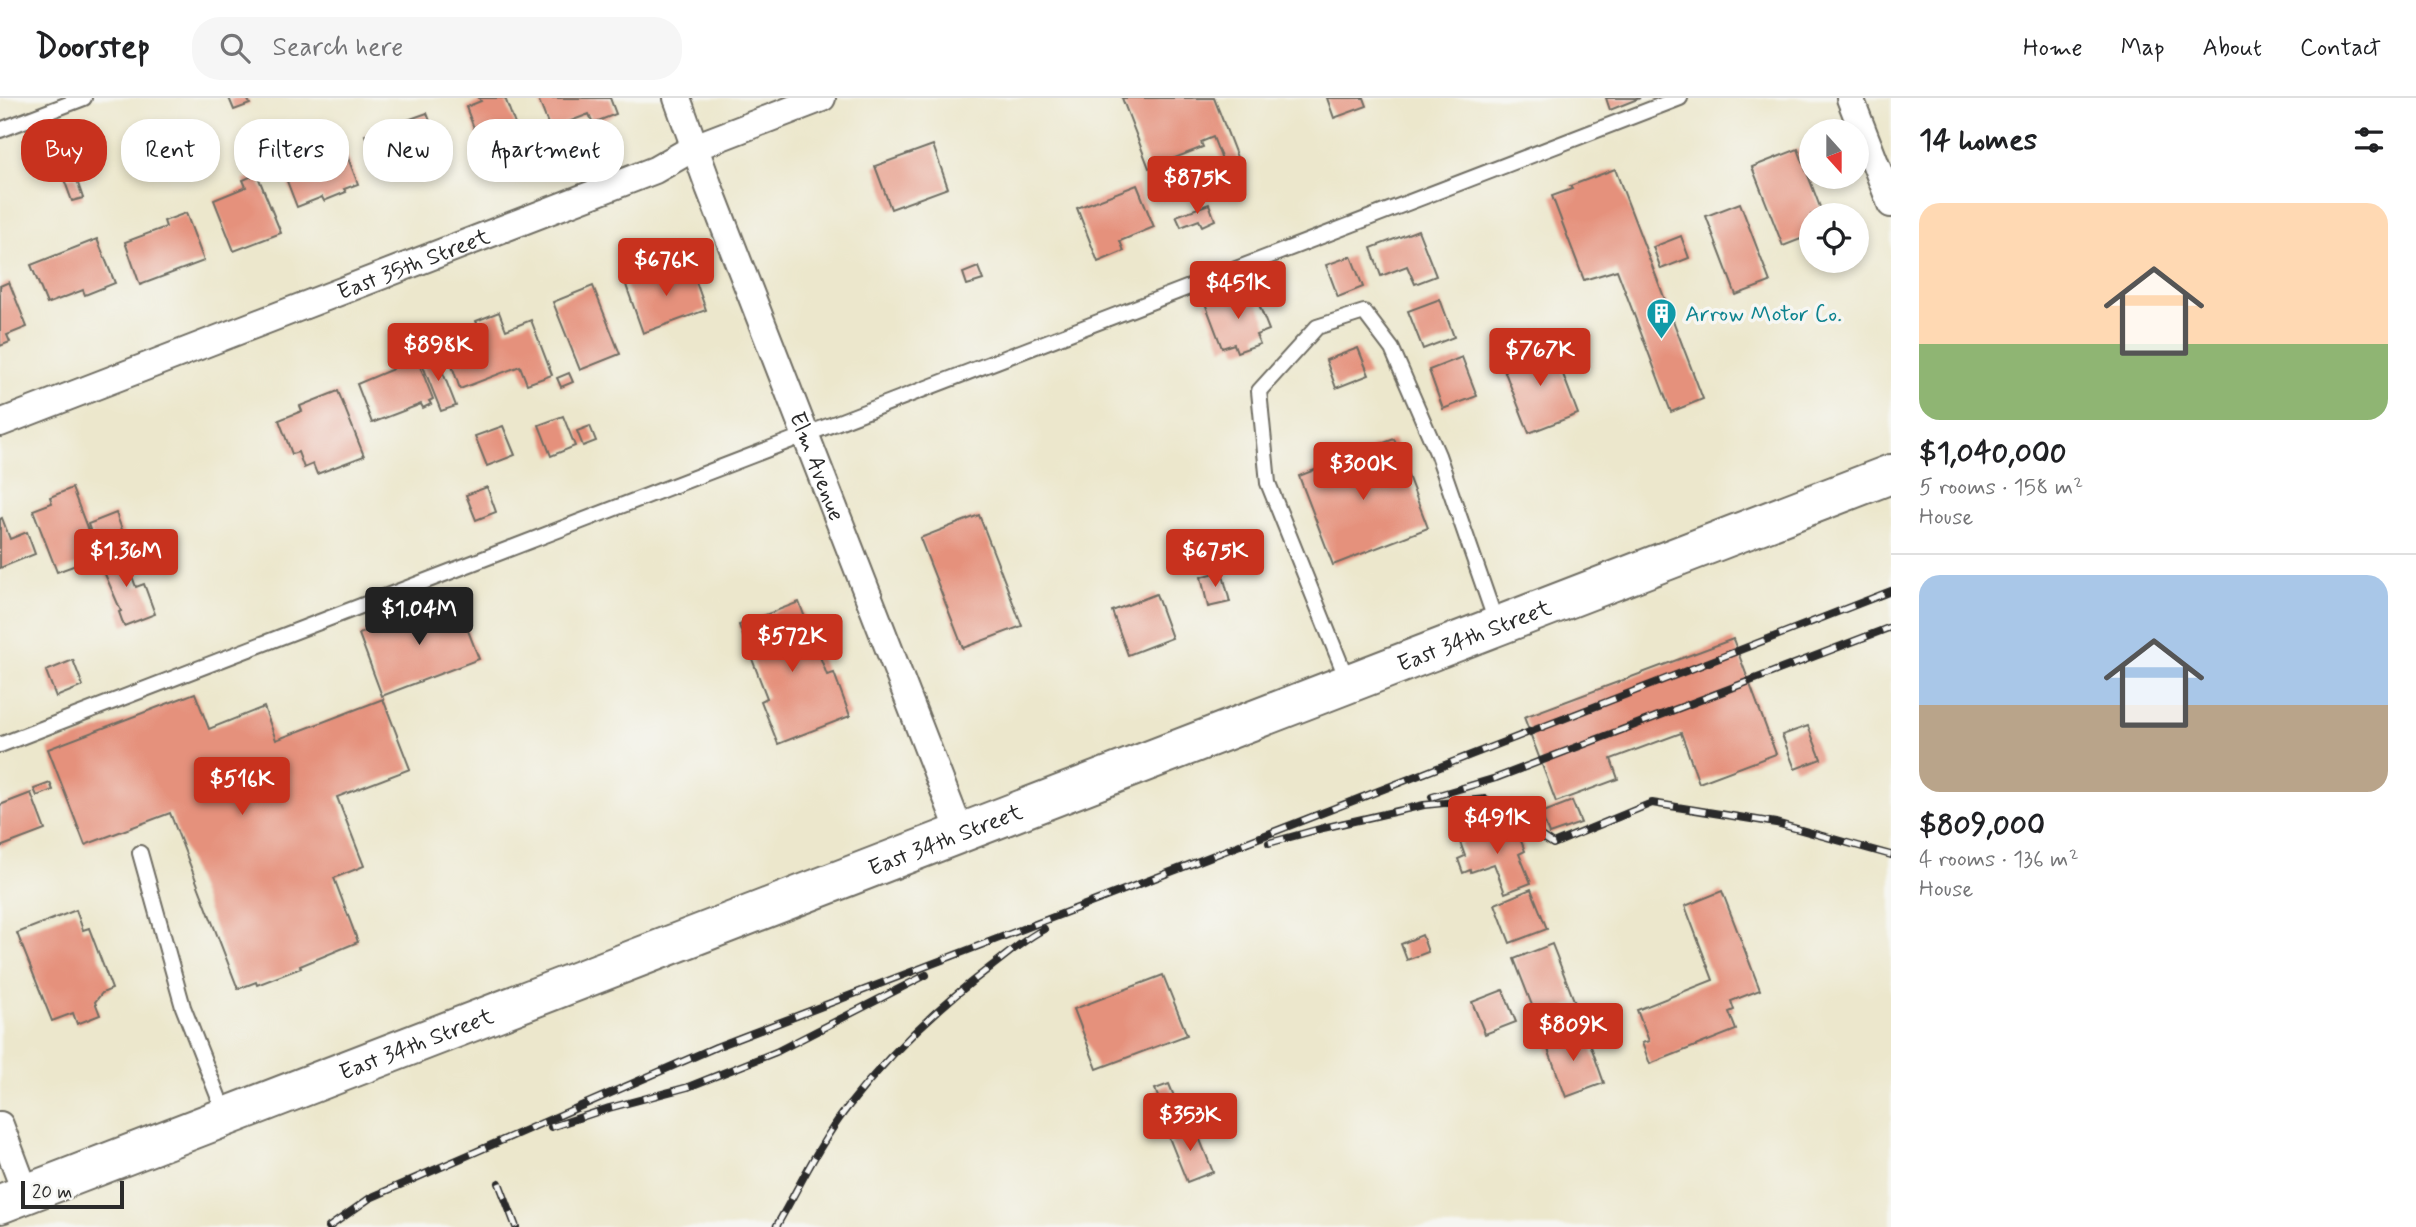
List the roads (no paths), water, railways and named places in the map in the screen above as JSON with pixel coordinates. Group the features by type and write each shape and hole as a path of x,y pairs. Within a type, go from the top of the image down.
{"main road":[{"name":"East 34th Street","path":"13,1199 1891,474"}],"street":[{"name":"Elm Avenue","path":"677,98 961,834"},
{"name":"East 35th Street","path":"0,423 655,170 695,147 822,98"},
{"path":"1850,98 1891,204"},
{"path":"0,1125 13,1199"}],"lane":[{"path":"0,130 84,98"},
{"path":"0,746 1680,98"},
{"path":"1348,684 1268,483 1259,391 1317,327 1364,312 1392,349 1437,455 1498,626"},
{"path":"140,853 183,1007 226,1116"}],"railway":[{"path":"329,1227 370,1198 716,1047 1891,591"},
{"path":"1432,797 1496,778 1891,627"},
{"path":"1269,843 1424,805 1486,799 1553,844 1652,803 1776,823 1891,855"},
{"path":"776,1227 827,1136 879,1069 915,1032 972,981 1044,929"},
{"path":"551,1127 688,1087 776,1052 926,975"},
{"path":"499,1183 516,1227"}],"place":[{"name":"Arrow Motor Co.","path":"1662,340"}]}
